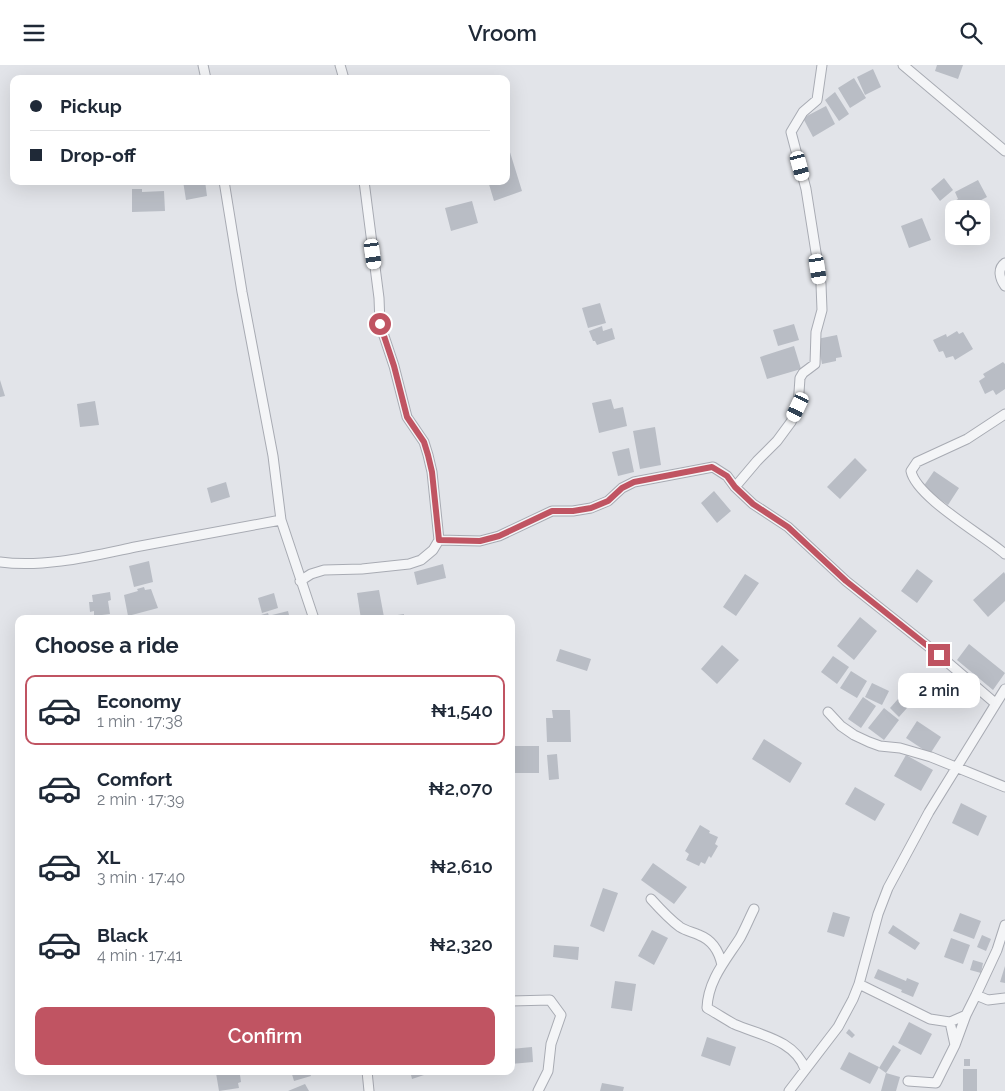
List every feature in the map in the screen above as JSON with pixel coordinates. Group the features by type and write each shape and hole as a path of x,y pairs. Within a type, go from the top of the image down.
{"street":[{"path":"735,487 777,441 791,421 798,407 800,378 803,373 815,364 816,332 822,310 821,283 806,189 791,132 803,112 817,100 822,65"},
{"path":"902,65 1005,151"},
{"path":"225,185 242,292 273,456 281,519 313,615"},
{"path":"300,581 311,574 324,570 362,569 409,564 427,555 433,550 439,540 432,472 428,455 424,442 407,417 394,366 380,324 379,298 365,185"},
{"path":"1005,263 1000,273 1001,280 1005,286"},
{"path":"1005,414 967,439 917,463 911,471 913,480 940,506 1005,553"},
{"path":"439,540 480,541 499,536 552,511 573,511 591,508 608,501 622,488 634,482 712,467 727,476 735,487 753,504 788,527 846,581 939,655 995,703"},
{"path":"0,562 14,564 90,556 281,519"},
{"path":"790,1091 838,1027 859,984 878,914 888,888 929,812 995,703 1003,694"},
{"path":"828,712 841,726 869,743 900,748 931,757 1005,787"},
{"path":"651,899 668,918 682,929 702,936 715,946 722,965"},
{"path":"754,909 708,993 707,1008 733,1023 767,1035 780,1042 802,1062 805,1069"},
{"path":"908,1081 936,1083 997,950 1005,925"},
{"path":"859,984 930,1019 950,1022 966,1015"},
{"path":"976,995 988,1000 1005,998"},
{"path":"515,1001 550,1000 561,1015 551,1045 548,1071 538,1091"},
{"path":"950,1022 955,1045"},
{"path":"367,1075 369,1091"}],"building":[{"path":"937,65 963,65 958,79 935,71"},
{"path":"873,69 881,87 865,95 857,77"},
{"path":"854,78 866,98 850,108 838,88"},
{"path":"835,92 849,114 839,121 825,100"},
{"path":"826,106 835,124 813,137 803,118"},
{"path":"510,152 522,191 494,201 489,185 510,185"},
{"path":"944,178 953,190 940,201 931,189"},
{"path":"978,180 987,197 981,200 956,200 958,199 955,192"},
{"path":"184,185 206,185 207,196 186,200"},
{"path":"132,189 142,189 142,192 164,191 165,211 132,212"},
{"path":"472,201 478,223 451,231 445,208"},
{"path":"922,218 931,240 909,248 901,226"},
{"path":"600,303 606,323 588,328 582,308"},
{"path":"794,324 799,340 778,346 773,330"},
{"path":"602,326 603,331 612,328 615,339 597,345 589,331"},
{"path":"957,331 959,334 963,332 973,349 955,360 953,356 946,358 943,351 939,352 933,340 946,334 947,337"},
{"path":"837,335 842,357 836,358 836,361 822,364 817,339"},
{"path":"794,346 801,369 767,379 760,357"},
{"path":"1003,362 1005,364 1005,389 996,395 993,390 985,394 979,381 985,377 983,374"},
{"path":"0,380 5,396 0,397"},
{"path":"611,399 614,409 623,407 627,426 599,433 592,403"},
{"path":"95,401 99,425 80,427 77,404"},
{"path":"655,427 661,465 640,469 633,431"},
{"path":"629,448 634,472 618,476 612,452"},
{"path":"855,458 867,470 840,499 827,487"},
{"path":"934,471 959,488 948,505 923,487"},
{"path":"226,482 230,497 211,503 207,488"},
{"path":"714,491 731,511 717,523 701,503"},
{"path":"149,561 153,582 134,587 129,566"},
{"path":"443,564 446,578 417,585 414,572"},
{"path":"917,569 933,581 917,603 901,591"},
{"path":"1004,572 1005,601 988,617 973,600"},
{"path":"745,574 759,583 736,616 723,607"},
{"path":"144,587 145,590 151,589 158,608 128,615 124,595 138,591 137,589"},
{"path":"379,590 384,615 360,615 357,593"},
{"path":"110,592 111,600 108,601 110,614 94,615 94,611 90,612 89,602 93,602 92,595"},
{"path":"274,593 278,608 262,613 258,598"},
{"path":"288,611 289,615 272,615"},
{"path":"860,617 877,631 854,660 837,646"},
{"path":"969,644 1005,673 993,690 957,660"},
{"path":"722,645 739,660 717,684 701,669"},
{"path":"560,649 591,659 587,671 556,661"},
{"path":"833,656 849,667 837,684 821,672"},
{"path":"851,671 867,681 857,698 840,688"},
{"path":"872,683 889,691 882,705 865,697"},
{"path":"863,697 876,706 861,728 848,719"},
{"path":"898,699 907,708 899,717 890,708"},
{"path":"884,708 899,720 884,740 868,728"},
{"path":"552,710 570,710 571,742 547,742 546,718 553,718"},
{"path":"917,721 941,737 930,754 906,738"},
{"path":"764,739 802,763 790,783 752,759"},
{"path":"515,746 539,746 539,773 515,773"},
{"path":"557,754 559,779 549,780 547,755"},
{"path":"906,755 933,770 921,791 894,776"},
{"path":"855,787 885,804 875,821 845,804"},
{"path":"961,803 987,816 978,836 952,823"},
{"path":"700,825 710,831 709,833 718,837 715,844 718,846 711,858 709,856 705,864 701,862 699,866 686,860 689,854 685,851"},
{"path":"653,863 687,887 674,904 641,880"},
{"path":"603,888 618,893 604,932 590,926"},
{"path":"833,912 850,917 844,937 827,932"},
{"path":"960,913 981,921 974,939 953,931"},
{"path":"893,925 920,943 915,950 888,933"},
{"path":"652,930 668,938 654,965 638,956"},
{"path":"982,935 991,939 986,951 977,947"},
{"path":"951,938 970,945 963,964 944,957"},
{"path":"554,945 579,947 578,960 553,957"},
{"path":"973,960 983,963 981,973 970,970"},
{"path":"1005,966 1005,983 1000,982"},
{"path":"878,969 906,981 907,978 919,983 913,997 874,978"},
{"path":"615,981 636,984 632,1011 611,1008"},
{"path":"909,1022 932,1034 921,1055 898,1043"},
{"path":"849,1029 855,1035 852,1038 846,1033"},
{"path":"707,1037 736,1047 730,1066 701,1056"},
{"path":"893,1045 901,1050 886,1073 879,1068"},
{"path":"532,1047 533,1062 515,1064 515,1049"},
{"path":"849,1052 879,1067 870,1084 840,1069"},
{"path":"964,1059 970,1059 970,1066 964,1066"},
{"path":"963,1069 977,1069 977,1091 963,1091"},
{"path":"886,1073 900,1077 896,1091 881,1091"},
{"path":"216,1075 240,1075 241,1082 238,1083 239,1088 219,1091"},
{"path":"292,1075 311,1076 294,1081"},
{"path":"411,1075 424,1075 412,1079"},
{"path":"602,1083 624,1087 623,1091 600,1091"},
{"path":"305,1084 309,1091 288,1091"}],"route":[{"path":"380,324 394,366 407,417 424,442 428,455 432,472 439,540 480,541 499,536 552,511 573,511 591,508 608,501 622,488 634,482 712,467 722,471 753,504 788,527 806,546 846,581 939,655"}]}
